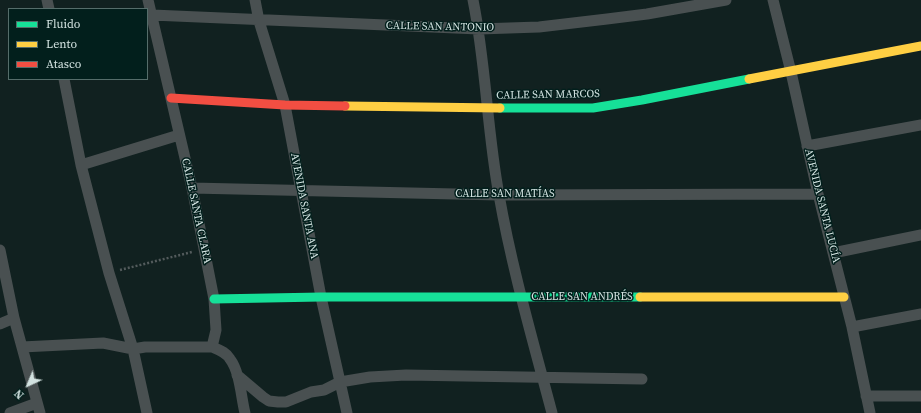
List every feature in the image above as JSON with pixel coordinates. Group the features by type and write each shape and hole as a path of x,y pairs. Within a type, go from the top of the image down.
{"street":[{"name":"CALLE SANTA CLARA","path":"148,0 192,188 214,298 216,330 212,347"},
{"name":"AVENIDA SANTA ANA","path":"255,0 259,21 285,105 321,297 347,413"},
{"path":"473,0 479,29 499,195 521,297 552,413"},
{"name":"CALLE SAN ANTONIO","path":"152,15 259,21 479,29 539,27 627,17 726,0"},
{"name":"AVENIDA SANTA LUCÍA","path":"773,0 791,72 818,194 852,327 870,413"},
{"name":"CALLE SAN MARCOS","path":"171,98 285,105 551,110 593,108 791,72 921,46"},
{"path":"64,80 81,165 109,273 133,350 146,413"},
{"path":"807,146 921,125"},
{"path":"81,165 179,135"},
{"name":"CALLE SAN MATÍAS","path":"192,188 499,195 818,194"},
{"path":"833,253 921,235"},
{"path":"0,250 14,318 39,408 10,413"},
{"name":"CALLE SAN ANDRÉS","path":"214,298 844,297"},
{"path":"852,327 921,314"},
{"path":"0,324 14,318"},
{"path":"22,347 103,343 133,350 145,347 212,347 221,350 230,358 237,374 245,413"},
{"path":"237,374 263,397 269,401 278,402 286,402 311,392 324,390 340,382 370,377 406,375 642,379"},
{"path":"866,396 921,396"}],"path":[{"path":"109,273 204,249"}],"traffic: fast":[{"path":"500,108 593,108 749,79"},
{"path":"214,299 321,297 640,297"}],"traffic: slow":[{"path":"749,79 921,46"},
{"path":"345,106 500,108"},
{"path":"640,297 844,297"}],"traffic: jam":[{"path":"171,98 285,105 345,106"}]}
